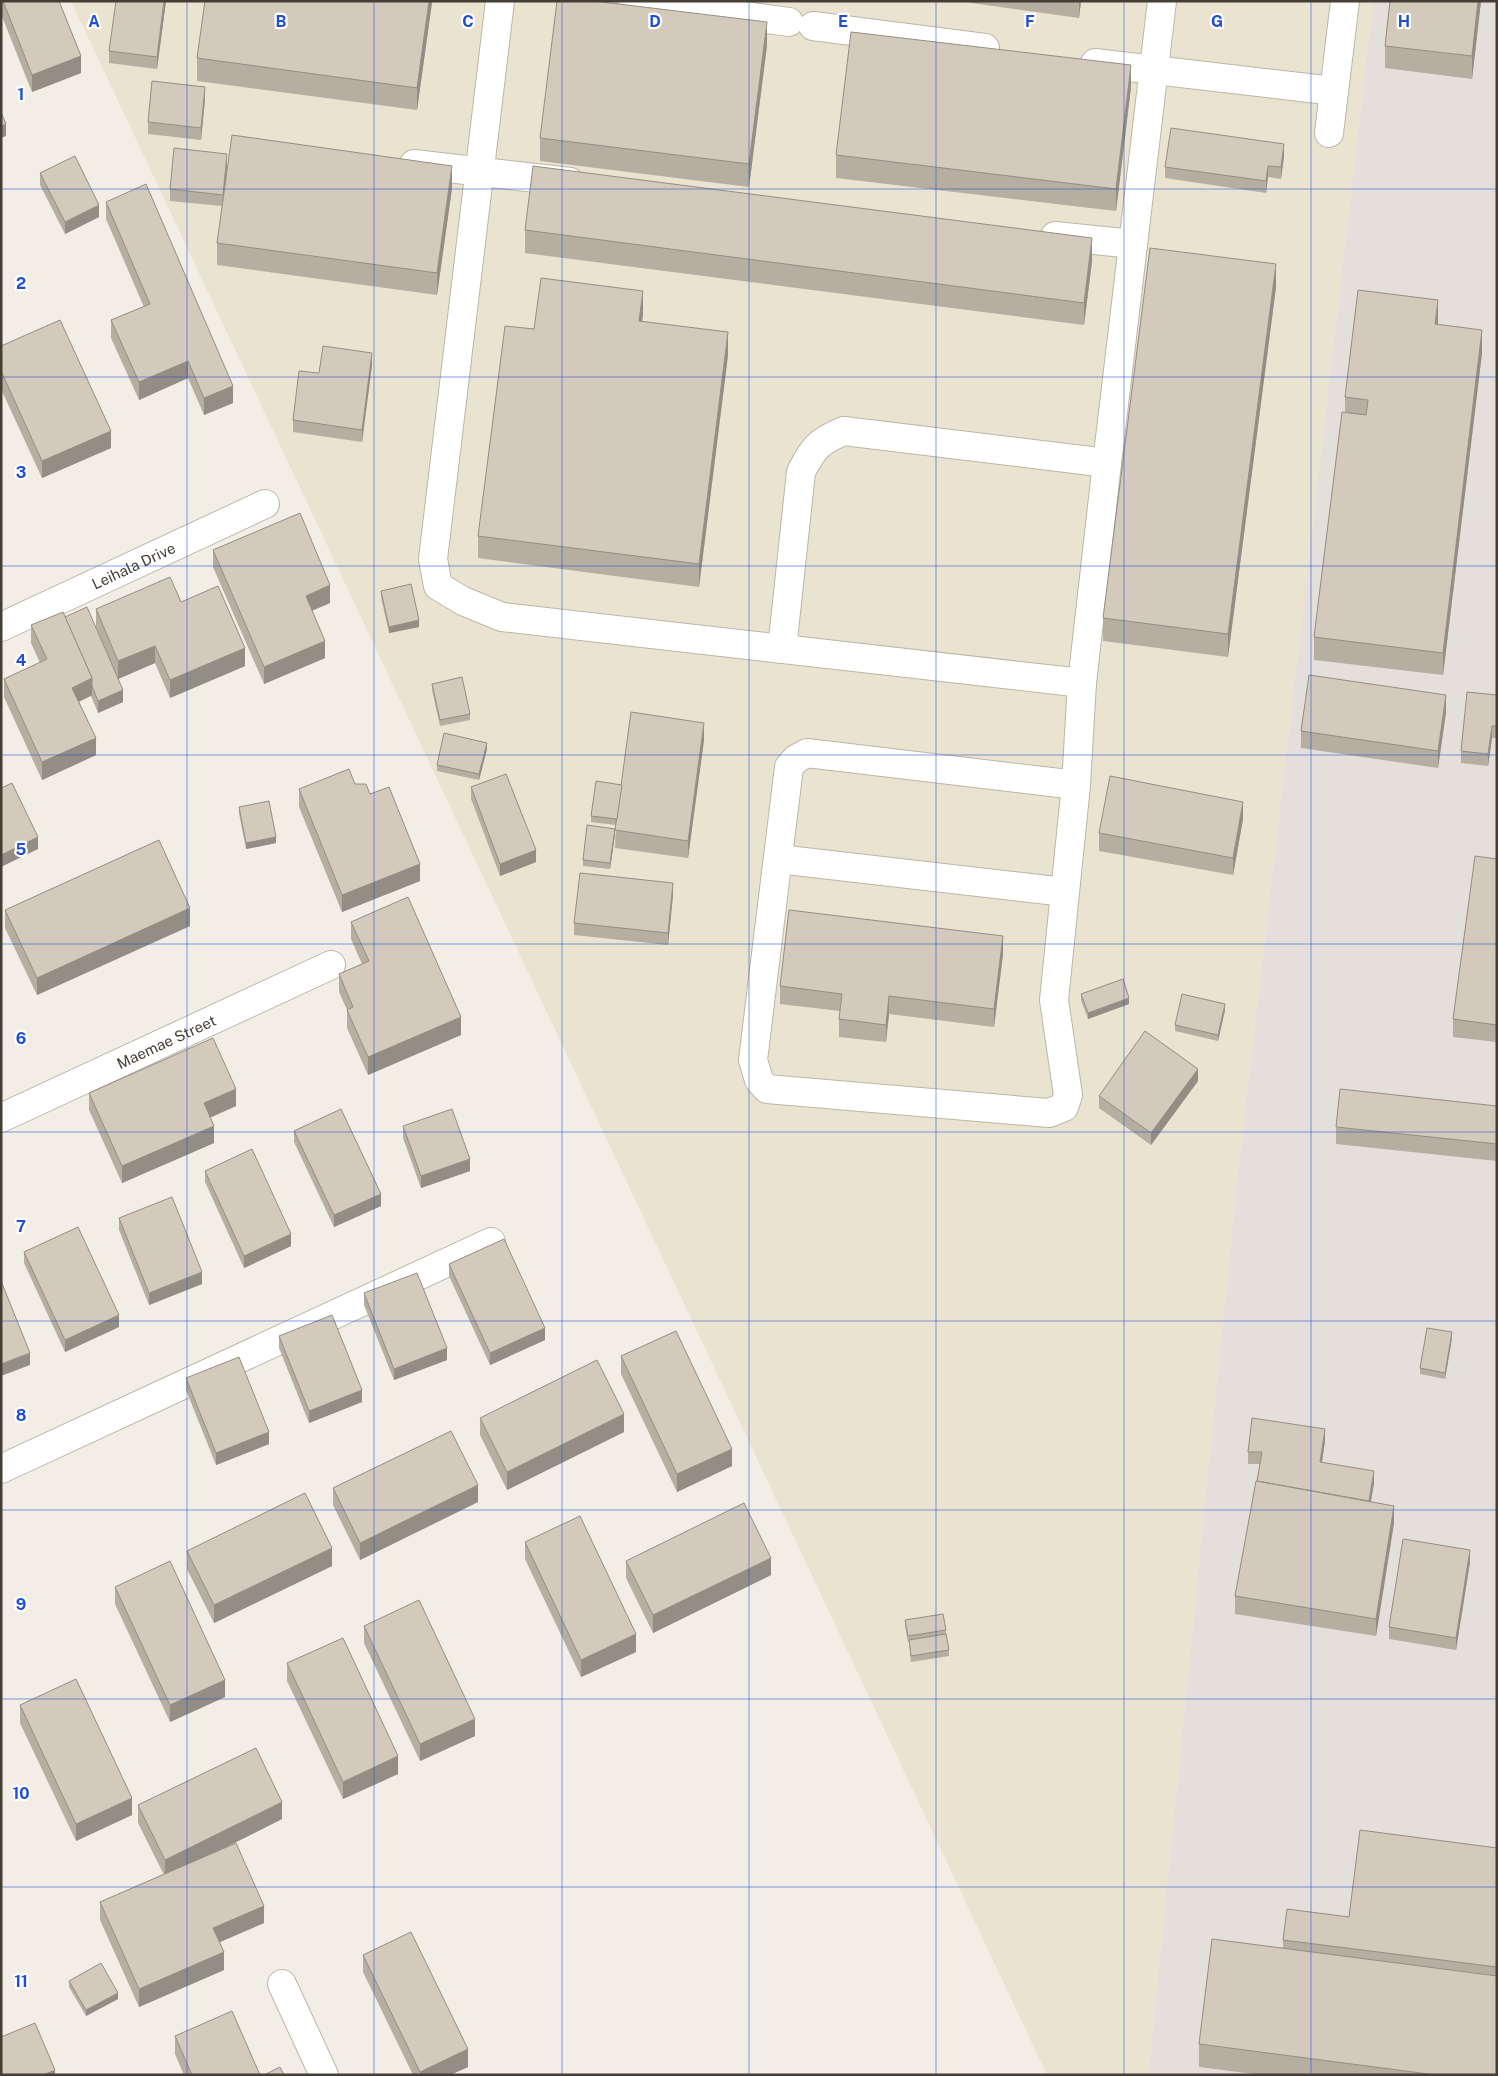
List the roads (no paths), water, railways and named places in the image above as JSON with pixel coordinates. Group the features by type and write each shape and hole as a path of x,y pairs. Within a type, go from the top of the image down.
{"street":[{"path":"500,1 433,559 438,586 463,601 502,617 1082,683"},
{"path":"632,1 1008,51"},
{"path":"1076,785 807,753 796,759 789,767 753,1060 759,1080 767,1089 1049,1113 1064,1107 1068,1095 1054,1000 1076,785 1082,683 1162,1"},
{"path":"1329,133 1345,1"},
{"path":"1066,59 1334,91"},
{"path":"394,161 599,185"},
{"path":"1026,232 1133,244"},
{"path":"782,649 801,472 812,450 826,438 844,431 1107,463"},
{"name":"Leihala Drive","path":"1,626 265,504"},
{"path":"778,860 1065,892"},
{"name":"Maemae Street","path":"1,1118 331,965"},
{"path":"1,1469 491,1242"},
{"path":"282,1984 324,2075"}]}
